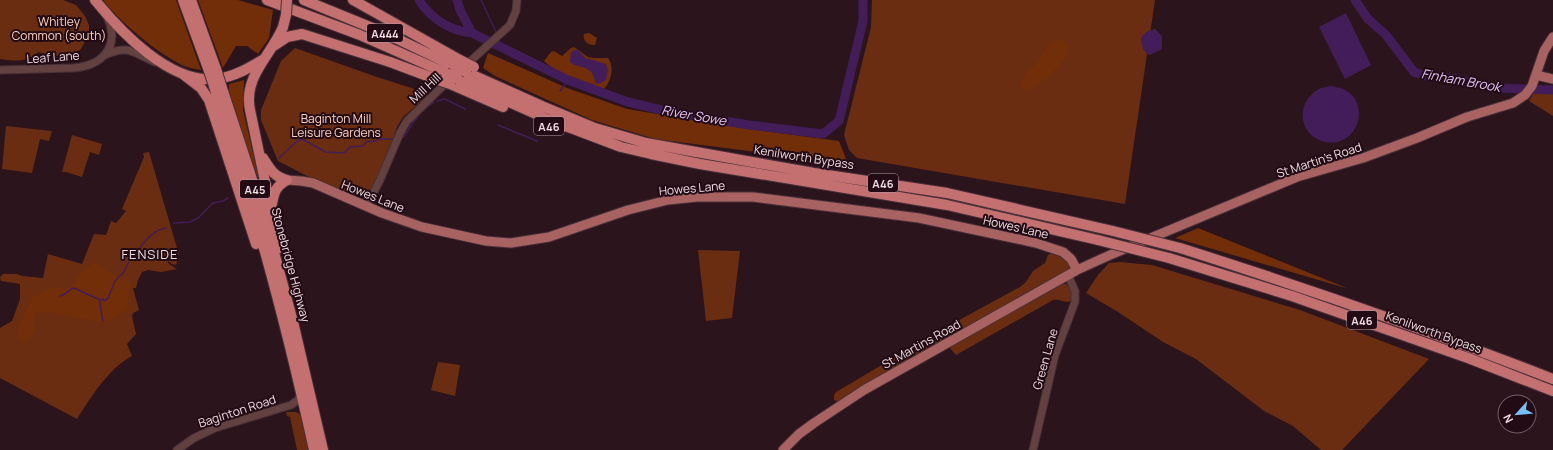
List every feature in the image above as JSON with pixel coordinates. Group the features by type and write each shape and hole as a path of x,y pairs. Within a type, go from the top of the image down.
{"highway":[{"name":"Stonebridge Highway","path":"183,0 212,70"},
{"name":"Stonebridge Highway","path":"191,0 217,85 265,219 286,294 323,450"},
{"name":"A444","path":"267,0 360,35 442,77 498,97"},
{"path":"184,75 211,79 224,78 241,72 265,58 283,27 286,15 287,0"},
{"name":"A444","path":"304,0 457,63 542,106"},
{"path":"353,0 457,63"},
{"path":"98,5 135,42 165,66 184,75 201,88 209,100 262,262 274,286"},
{"path":"272,47 287,37 302,34 442,77"},
{"name":"A45","path":"265,58 251,82 248,97 258,151 272,208 284,270 286,294"},
{"name":"A46","path":"454,82 550,127 651,159 682,165 700,164"},
{"name":"Stonebridge Highway","path":"217,85 274,286 314,450"},
{"name":"A46","path":"498,97 547,119 621,147 700,164"},
{"name":"Kenilworth Bypass","path":"542,106 595,128 646,143 814,173 947,193 1180,248 1284,281 1484,352 1553,379"},
{"path":"258,151 273,173 287,180"},
{"name":"Kenilworth Bypass","path":"700,164 947,205 1169,258 1292,296 1468,358 1553,392"},
{"path":"272,208 275,190 287,180"}],"main road":[{"path":"1553,37 1544,51 1536,75 1553,79"},
{"name":"St Martin's Road","path":"1077,270 1297,177 1369,156 1417,138 1467,116 1514,103 1525,95 1532,86 1536,75"},
{"name":"Howes Lane","path":"287,180 301,180 313,183 396,219 442,232 486,241 511,243 549,237 628,210 654,203 697,197 753,197 919,218 1036,243 1063,252 1071,259 1077,270"},
{"name":"St Martins Road","path":"783,450 799,434 864,390 1077,270"}],"street":[{"name":"Mill Hill","path":"366,207 407,121 435,92 506,29 513,19 517,0"},
{"path":"98,5 111,26 111,43 104,55"},
{"name":"Leaf Lane","path":"0,70 80,68 95,63 104,55 118,50 126,50 165,66"},
{"name":"Green Lane","path":"1033,450 1055,355 1075,302 1074,291 1068,275"},
{"name":"Baginton Road","path":"177,450 194,438 215,428 285,407 296,401 301,394"},
{"name":"Baginton Road","path":"285,407 298,408 306,414"}],"green space":[{"name":"Whitley Common (south)","path":"0,0 63,0 76,5 85,16 89,25 89,34 81,49 74,54 52,56 38,52 34,56 25,60 15,61 0,59"},
{"path":"872,0 1155,0 1125,204 857,158 849,150 844,135 871,27"},
{"name":"Baginton Mill Leisure Gardens","path":"295,48 430,94 403,117 397,127 386,159 371,189 350,195 278,161 261,120 261,110 281,61"},
{"path":"1536,89 1553,90 1553,116 1529,101"},
{"path":"6,126 52,131 49,141 40,139 32,173 2,169"},
{"path":"72,135 102,144 99,155 90,152 82,177 62,172"},
{"path":"149,152 179,255 176,252 172,252 167,255 166,259 169,264 177,269 161,272 148,270 142,272 136,288 133,288 139,310 133,313 132,316 136,334 127,344 132,356 108,375 77,419 0,378 0,328 12,321 20,299 20,284 1,281 0,277 3,274 17,274 22,276 43,278 48,254 82,264 94,234 106,235 111,221 116,223 126,211 122,209 144,157 143,153"},
{"path":"698,250 740,251 732,318 706,321"},
{"path":"1053,252 1067,258 1071,268 1070,270 839,402 834,400 834,395 836,392 941,330 1020,287 1026,282 1033,271 1045,263 1048,255"},
{"path":"175,253 177,263 175,265 170,263 168,259 170,254"},
{"path":"1120,262 1152,265 1300,310 1429,359 1342,450 1321,450 1293,426 1264,411 1196,359 1163,342 1086,293 1098,275 1109,263"},
{"path":"1062,284 1067,284 1072,292 1072,300 1065,302 1053,300 956,355 949,347"},
{"path":"438,362 460,365 455,396 431,390"},
{"path":"286,412 296,412 301,415 309,450 297,450 290,417 287,416"}],"shaded area":[{"path":"103,0 176,0 201,70 184,66 151,46 119,18"},
{"path":"198,0 238,0 273,10 269,38 258,54 247,46 236,46 223,68"},
{"path":"1346,13 1371,65 1345,79 1319,27"},
{"path":"1155,29 1162,36 1162,49 1150,55 1144,50 1141,38 1146,32"},
{"path":"589,33 597,38 595,45 588,44 584,38 584,34"},
{"path":"1059,38 1069,45 1068,56 1048,78 1029,91 1020,86 1027,71 1038,61 1049,44"},
{"path":"574,47 588,57 608,58 612,70 609,82 604,89 564,75 544,61 551,52 554,51 562,56"},
{"path":"578,50 585,58 606,64 608,70 606,80 599,84 596,83 590,70 572,64 570,62 571,52"},
{"path":"488,53 567,88 627,109 742,128 839,141 848,164 655,139 592,120 495,76 483,68"},
{"path":"244,80 243,110 258,174 257,183 229,93 229,84"},
{"path":"1331,86 1343,89 1352,96 1358,105 1359,115 1357,124 1352,133 1344,139 1334,142 1322,141 1309,133 1303,117 1304,106 1310,96 1320,88"},
{"path":"1198,228 1349,289 1175,238"},
{"path":"95,262 131,284 127,310 106,322 101,323 51,312 37,313 34,317 35,331 26,342 21,343 18,328 32,298 49,288 70,288 82,271"}],"waterway":[{"path":"419,0 424,7 441,22 456,30 472,33"},
{"name":"River Sowe","path":"457,0 460,10 472,33 568,80 628,102 666,111 749,125 823,134 839,121 863,21 863,0"},
{"path":"481,0 497,34"},
{"name":"Finham Brook","path":"1355,0 1368,19 1386,35 1414,72 1429,77 1451,78 1498,88 1553,90"},
{"name":"River Sowe","path":"498,38 502,47"},
{"path":"560,91 568,80"},
{"path":"437,101 445,99 465,109"},
{"path":"399,140 404,137 421,112 434,102"},
{"path":"498,125 537,141"},
{"path":"279,158 297,141 302,139 326,152 341,153 345,152 350,147 363,146 366,142 376,141 379,139 392,139"},
{"path":"174,223 190,222 198,218 213,203 223,201 228,198"},
{"path":"134,255 152,234 166,228"},
{"path":"103,321 100,300 103,299 104,301 108,298 115,281 123,273 129,262"},
{"path":"60,296 74,288 100,300"}],"district":[{"name":"FENSIDE","path":"150,254"}]}
